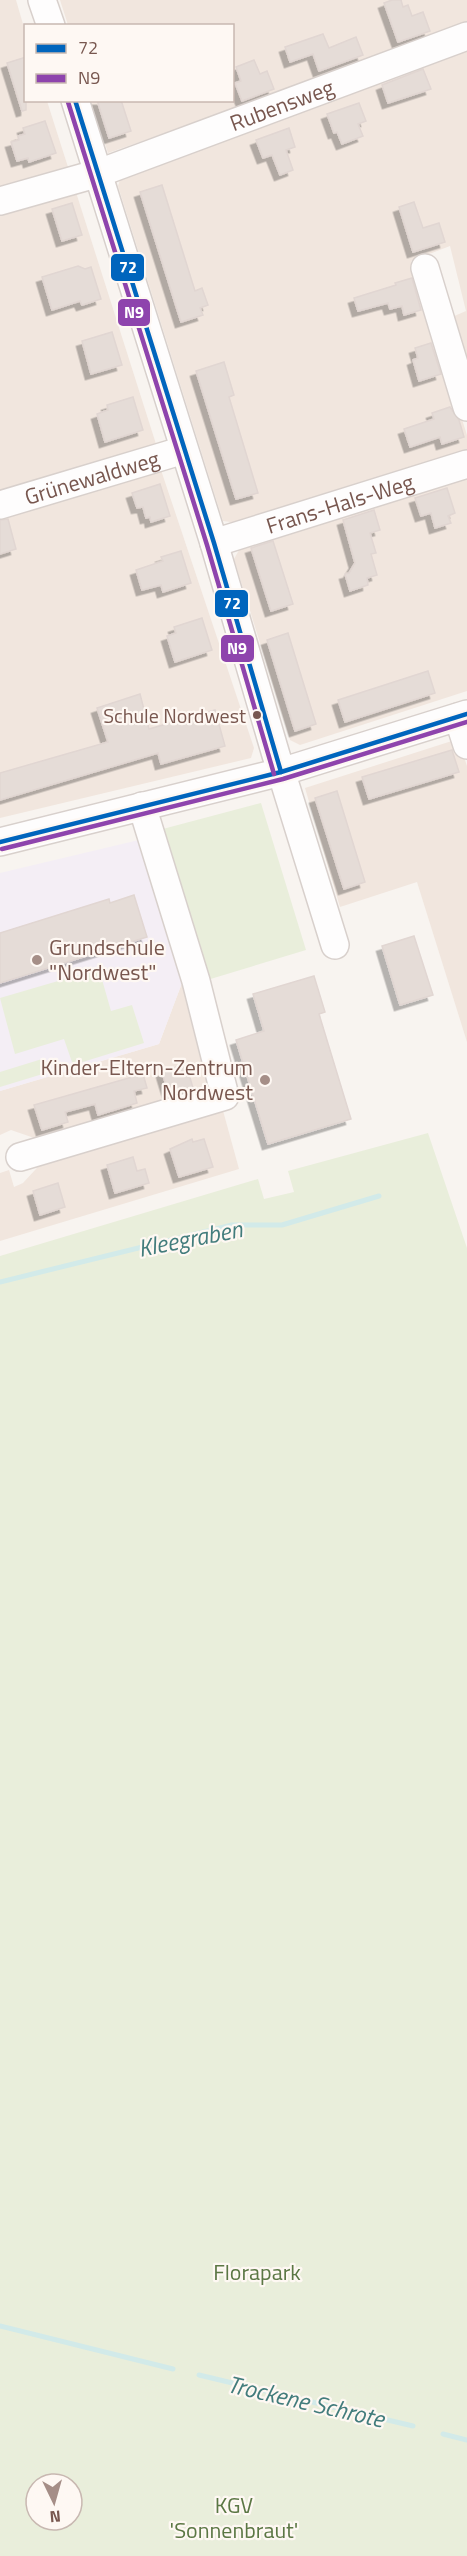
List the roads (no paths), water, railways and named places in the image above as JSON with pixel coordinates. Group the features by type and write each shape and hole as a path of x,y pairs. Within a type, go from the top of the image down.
{"street":[{"path":"42,0 50,24"},
{"name":"Rubensweg","path":"0,201 99,173 467,36"},
{"path":"76,102 214,543 281,772 335,945"},
{"path":"425,268 467,407"},
{"name":"Grünewaldweg","path":"0,505 184,450"},
{"name":"Frans-Hals-Weg","path":"214,543 467,464"},
{"path":"0,842 281,772 462,716 467,745"},
{"path":"20,1156 225,1096 196,981 142,806"}],"waterway":[{"name":"Kleegraben","path":"0,1282 232,1225 282,1225 379,1196"},
{"name":"Trockene Schrote","path":"0,2326 173,2369"},
{"name":"Trockene Schrote","path":"199,2375 413,2426"},
{"name":"Trockene Schrote","path":"443,2434 467,2440"}],"place":[{"name":"Schule Nordwest","path":"257,715"},
{"name":"Grundschule \"Nordwest\"","path":"37,960"},
{"name":"Kinder-Eltern-Zentrum Nordwest","path":"265,1080"}],"park label":[{"name":"Florapark","path":"257,2272"},
{"name":"KGV 'Sonnenbraut'","path":"234,2518"}]}
